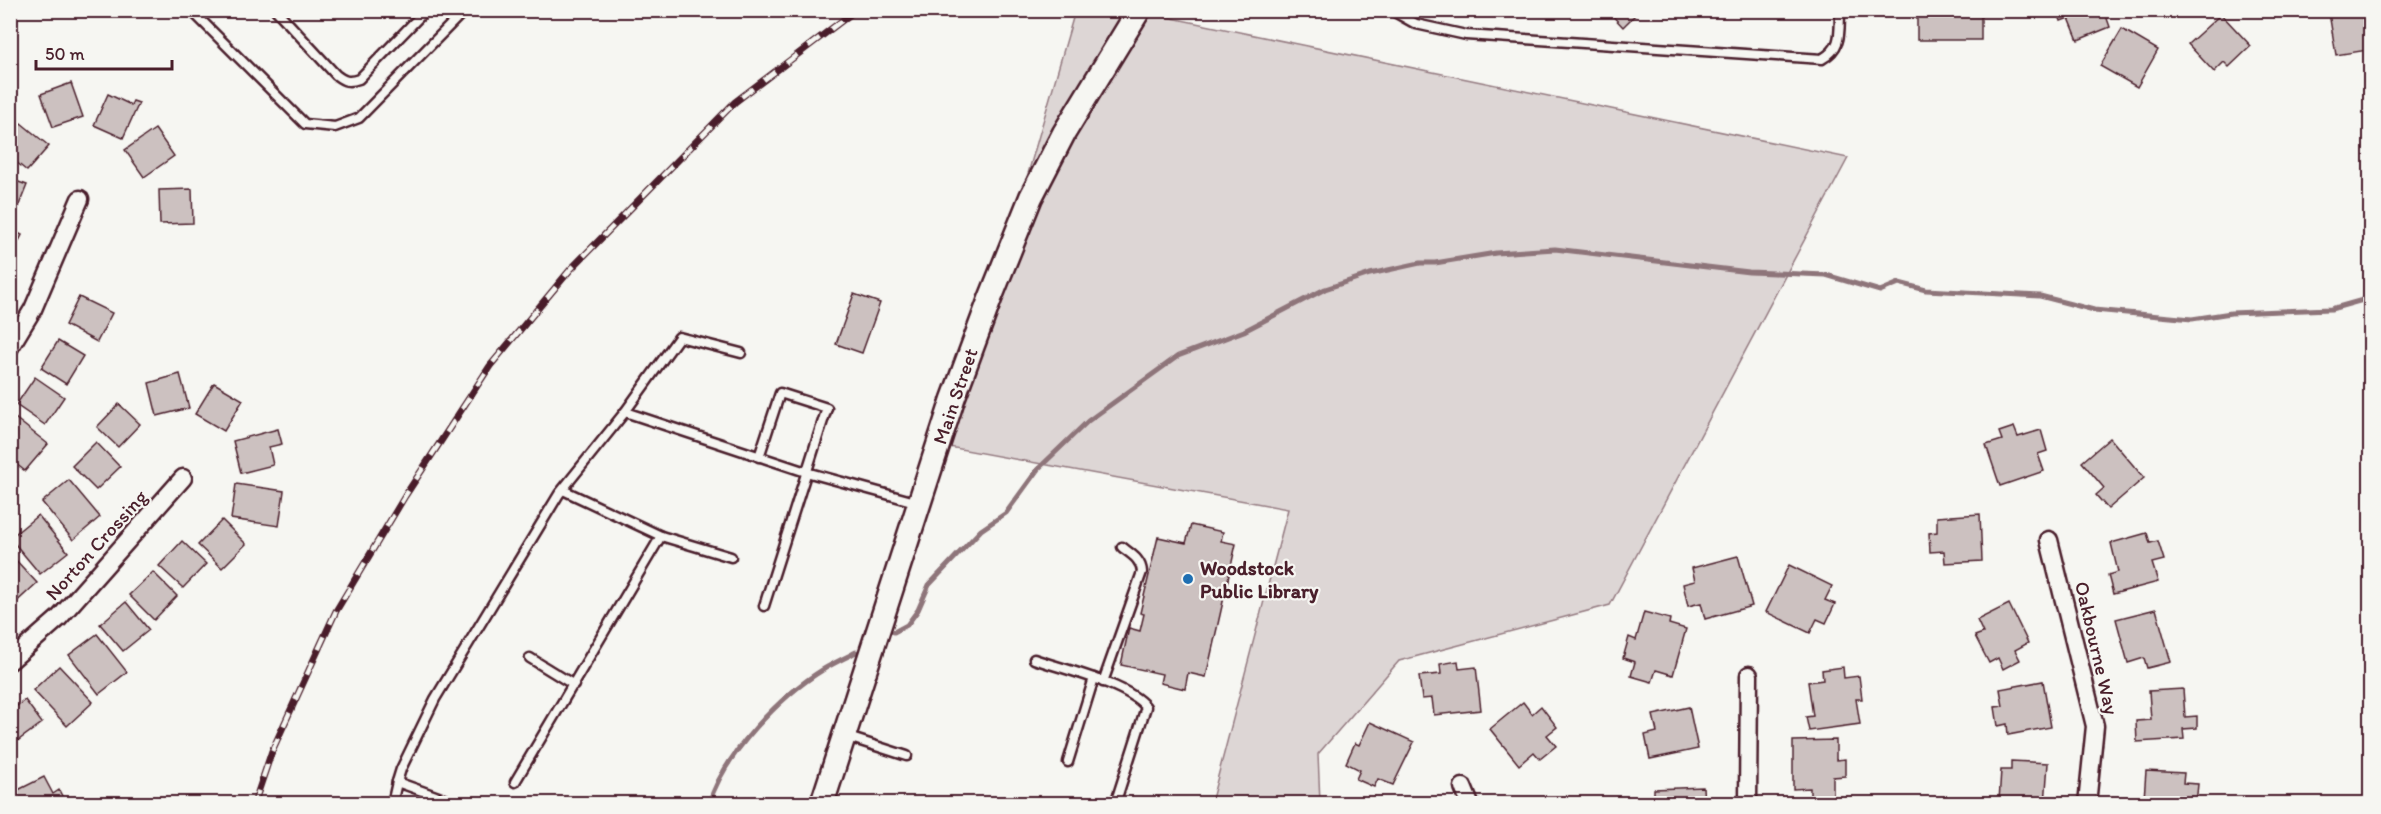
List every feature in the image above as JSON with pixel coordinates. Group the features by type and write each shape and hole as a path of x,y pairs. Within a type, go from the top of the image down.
{"main road":[{"name":"Main Street","path":"822,804 953,399 990,299 1031,197 1064,133 1139,10"}],"street":[{"path":"10,347 33,309 80,199"},
{"name":"Norton Crossing","path":"10,661 59,618 183,478"},
{"name":"Oakbourne Way","path":"2049,540 2095,726 2087,804"},
{"path":"1748,804 1749,675"},
{"path":"1463,787 1470,804"}],"lane":[{"path":"191,10 305,124 335,127 359,118 465,10"},
{"path":"276,10 336,75 344,81 352,81 359,79 426,10"},
{"path":"1391,10 1416,24 1466,35 1822,59 1833,53 1839,42 1840,10"},
{"path":"392,804 400,769 435,699 563,490 625,412 679,337 741,353"},
{"path":"759,457 780,393 827,408 764,606"},
{"path":"625,412 806,472 919,503"},
{"path":"563,490 661,536 731,557"},
{"path":"515,782 661,536"},
{"path":"1103,682 1142,572 1137,558 1122,547"},
{"path":"530,658 574,685"},
{"path":"1034,659 1094,678 1139,698 1146,707 1115,804"},
{"path":"1068,762 1094,678"},
{"path":"844,736 907,756"},
{"path":"397,782 458,804"}],"shaded area":[{"path":"1075,11 1138,11 1848,158 1610,605 1399,661 1318,754 1320,803 1211,803 1288,509 949,447"}],"building":[{"path":"1460,10 1486,10 1462,17"},
{"path":"1607,10 1640,10 1623,27"},
{"path":"1917,10 1981,10 1981,40 1917,40"},
{"path":"2057,10 2104,10 2110,27 2078,40 2069,18 2061,21"},
{"path":"2339,10 2361,10 2368,50 2336,55 2329,13"},
{"path":"2221,14 2251,46 2229,67 2224,62 2214,72 2188,44"},
{"path":"2122,29 2158,50 2137,87 2100,66"},
{"path":"71,83 83,117 53,127 41,94"},
{"path":"108,94 131,105 133,101 139,103 123,138 94,125"},
{"path":"21,123 49,146 27,171 10,157 10,136"},
{"path":"155,129 174,156 144,177 125,150"},
{"path":"10,179 27,185 15,215 10,213"},
{"path":"192,189 193,223 160,224 159,190"},
{"path":"10,229 22,235 10,258"},
{"path":"854,294 880,303 862,353 836,344"},
{"path":"79,297 112,313 97,342 65,325"},
{"path":"58,341 83,356 66,384 41,368"},
{"path":"180,374 189,408 157,416 149,383"},
{"path":"35,377 64,397 45,425 16,405"},
{"path":"214,383 243,400 224,431 195,414"},
{"path":"119,404 140,424 118,447 97,427"},
{"path":"10,414 48,444 25,471 10,459"},
{"path":"2014,427 2018,437 2041,430 2047,451 2038,454 2044,471 2000,486 1986,445 2002,440 1999,432"},
{"path":"278,429 282,444 269,447 273,465 241,473 233,441"},
{"path":"2110,438 2144,478 2108,509 2096,495 2104,488 2082,462"},
{"path":"96,442 120,467 96,490 72,466"},
{"path":"69,480 100,517 73,540 42,502"},
{"path":"236,484 284,491 279,526 231,519"},
{"path":"1980,514 1982,561 1945,563 1944,551 1930,552 1929,533 1937,532 1937,517"},
{"path":"38,515 68,552 40,574 10,538"},
{"path":"222,520 246,544 222,568 198,545"},
{"name":"Woodstock Public Library","path":"1191,525 1223,532 1221,541 1236,544 1206,677 1188,673 1185,689 1160,683 1162,674 1121,665 1129,628 1140,631 1144,614 1140,613 1158,537 1186,543"},
{"path":"2147,533 2150,543 2158,541 2164,560 2152,563 2158,582 2113,594 2108,575 2118,572 2111,543"},
{"path":"182,541 206,564 183,588 159,566"},
{"path":"1738,556 1752,606 1705,619 1701,603 1688,606 1683,584 1695,581 1692,568"},
{"path":"13,557 37,583 12,606 10,559"},
{"path":"1789,565 1832,586 1825,600 1835,604 1826,623 1817,619 1810,633 1766,612"},
{"path":"153,572 177,596 154,620 129,595"},
{"path":"126,602 149,630 123,651 100,624"},
{"path":"2009,604 2028,643 2015,650 2020,660 2003,669 1998,658 1989,663 1975,636 1983,633 1977,620"},
{"path":"2156,609 2171,662 2147,668 2144,658 2128,663 2116,619"},
{"path":"1644,612 1670,619 1669,624 1686,629 1673,675 1656,670 1652,682 1631,676 1635,662 1623,658 1629,637 1636,640"},
{"path":"97,634 127,672 99,694 69,655"},
{"path":"1458,661 1459,669 1476,667 1481,710 1434,715 1432,698 1422,699 1419,676 1441,674 1440,664"},
{"path":"59,666 93,702 67,726 33,690"},
{"path":"1843,667 1844,678 1859,676 1862,699 1856,699 1860,724 1809,731 1806,717 1813,716 1808,682 1823,680 1822,670"},
{"path":"2043,681 2051,727 2008,735 2007,724 1998,726 1995,707 2003,706 2000,689"},
{"path":"2183,689 2185,717 2197,716 2197,728 2183,729 2184,739 2137,742 2136,721 2151,720 2149,691"},
{"path":"25,700 42,723 16,742 10,735 10,711"},
{"path":"1523,702 1532,714 1541,706 1557,727 1547,735 1556,746 1540,759 1534,752 1519,765 1490,729"},
{"path":"1689,707 1698,749 1650,759 1645,735 1657,732 1653,715"},
{"path":"1370,722 1414,742 1393,785 1378,779 1374,787 1356,779 1360,770 1346,763 1355,743 1359,745"},
{"path":"1836,740 1836,760 1845,759 1845,776 1833,777 1833,798 1810,799 1810,788 1793,789 1793,741"},
{"path":"2011,761 2048,763 2045,804 1999,801 2001,770 2011,770"},
{"path":"2146,771 2184,773 2183,783 2198,784 2196,804 2131,804 2132,798 2144,799"},
{"path":"44,777 53,794 59,790 66,804 10,804 10,794"},
{"path":"1703,787 1704,804 1654,804 1654,789"}],"waterway":[{"path":"894,632 907,625 918,610 929,585 981,530 1006,513 1038,469 1088,421 1178,356 1244,331 1325,289 1370,274 1420,263 1435,263 1496,253 1555,249 1749,272 1826,275 1880,291 1899,283 1926,290 2040,296 2094,310 2192,319 2231,313 2331,309 2370,298"},
{"path":"709,804 716,785 740,746 772,710 824,669 856,652"}],"railway":[{"path":"254,804 272,751 336,611 405,496 490,366 570,270 735,102 856,10"}],"place":[{"name":"Woodstock Public Library","path":"1188,579"}]}
